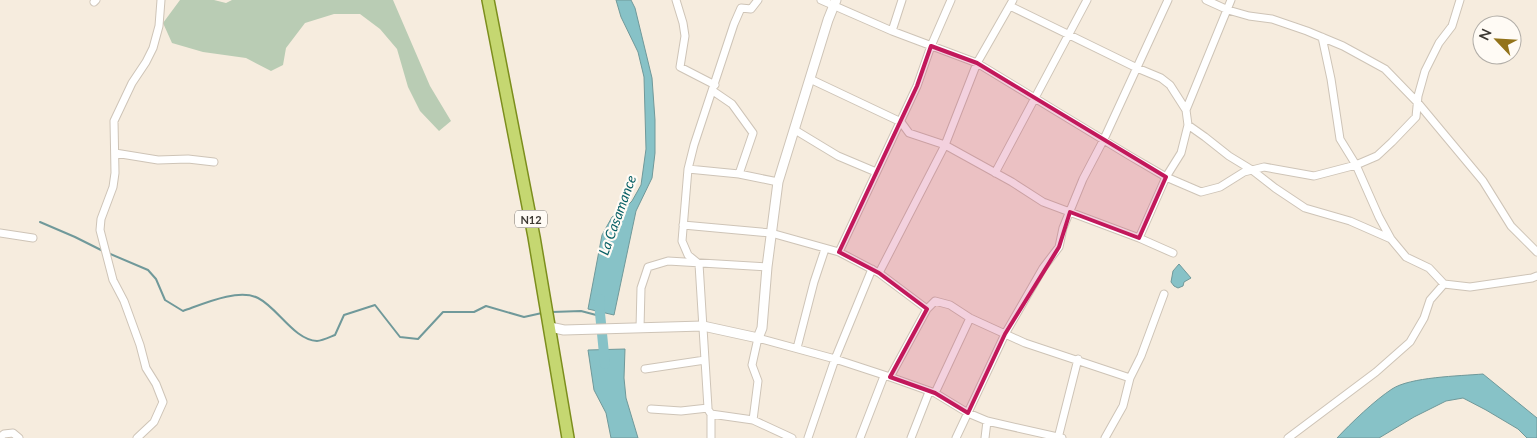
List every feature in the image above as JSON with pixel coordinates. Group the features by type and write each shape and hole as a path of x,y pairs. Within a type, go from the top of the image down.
{"main road":[{"name":"N12","path":"488,0 527,199 568,438"}],"street":[{"path":"137,438 154,422 163,402 156,384 146,368 124,301 113,280 100,230 101,219 113,187 115,173 114,121 132,83 153,48 159,26 161,0"},
{"path":"676,0 685,36 680,66 714,88 732,104 753,133 739,174"},
{"path":"712,438 699,264 688,255 682,241 688,169 694,145 734,24 742,8 750,9 758,0"},
{"path":"821,0 835,3 892,31 977,63 1166,177 1201,192 1220,187 1244,172 1264,167 1314,176 1356,165 1378,156 1416,117 1418,96 1425,71 1439,43 1452,26 1460,0"},
{"path":"892,31 902,0"},
{"path":"839,252 917,86 931,46 951,0"},
{"path":"995,173 1087,0"},
{"path":"956,438 1005,334 1043,268 1060,247 1063,228 1083,179 1104,139 1168,0"},
{"path":"1206,0 1228,10 1249,16 1272,19 1322,37 1344,46 1385,69 1418,103 1485,183 1511,226 1537,252"},
{"path":"1186,110 1232,0"},
{"path":"753,420 758,381 752,365 762,328 767,267 778,182 828,20 835,3"},
{"path":"808,438 835,359 876,271 945,146 977,63 1011,3 1068,34 1160,78 1170,86 1186,110 1188,125 1181,153 1166,177 1139,238"},
{"path":"1322,37 1331,79 1340,139 1356,165 1391,239 1406,258 1429,268 1444,284 1470,287 1537,276"},
{"path":"810,79 901,122 909,133 945,146 1012,182 1043,202 1139,238 1173,253"},
{"path":"1188,125 1229,156 1252,170 1274,188 1305,208 1350,222 1391,239"},
{"path":"795,130 838,156 876,172"},
{"path":"115,153 158,160 188,159 214,162"},
{"path":"688,169 739,174 778,182"},
{"path":"683,225 771,233 839,252 876,271 927,308"},
{"path":"0,233 33,238"},
{"path":"797,348 814,282 825,249"},
{"path":"640,328 641,288 648,267 668,262 767,267"},
{"path":"1288,438 1376,372 1410,342 1424,318 1430,300 1444,284"},
{"path":"1105,438 1122,406 1130,378 1141,356 1164,294"},
{"path":"860,438 887,376 927,308 935,301 950,305 970,318 1025,343 1078,359 1130,378"},
{"path":"912,438 932,393 970,318"},
{"path":"550,327 564,330 703,326 758,338 835,359 932,393 968,414 987,421 1059,438 1078,359"},
{"path":"552,339 564,330"},
{"path":"645,370 705,360"},
{"path":"651,410 709,411 753,420 792,438"},
{"path":"985,438 987,421"},
{"path":"0,437 4,434 13,433 19,438"}],"highlighted area":[{"path":"931,46 977,63 1166,177 1139,238 1070,212 1059,247 1005,334 968,413 935,393 890,377 927,309 879,273 839,252 917,86"}],"green space":[{"path":"180,0 214,0 226,3 232,0 393,0 430,86 451,121 439,131 420,111 408,87 397,49 380,29 360,14 334,14 305,23 286,48 283,65 271,71 246,58 203,52 172,43 163,23"}],"water":[{"path":"616,0 631,0 635,8 652,78 655,153 652,178 636,211 614,315 588,309 602,235 612,217 632,201 641,185 646,149 644,77 638,52 621,17"},
{"path":"1179,264 1191,278 1178,288 1171,282 1173,271"},
{"path":"625,349 624,378 626,398 638,438 611,438 606,413 594,390 588,350"},
{"path":"1483,374 1537,418 1537,438 1527,438 1518,429 1463,398 1446,401 1379,438 1337,438 1371,405 1400,385 1435,378"}],"waterway":[{"path":"40,222 103,251"},
{"path":"108,253 148,270 156,279 165,300 183,311 221,298 250,295 265,303 293,330 309,339 317,341 335,335 344,315 375,305 400,337 418,339 443,312 474,312 486,306 524,317 542,313"},
{"name":"La Casamance","path":"600,299 605,364"},
{"path":"552,312 581,311 600,316"}]}
